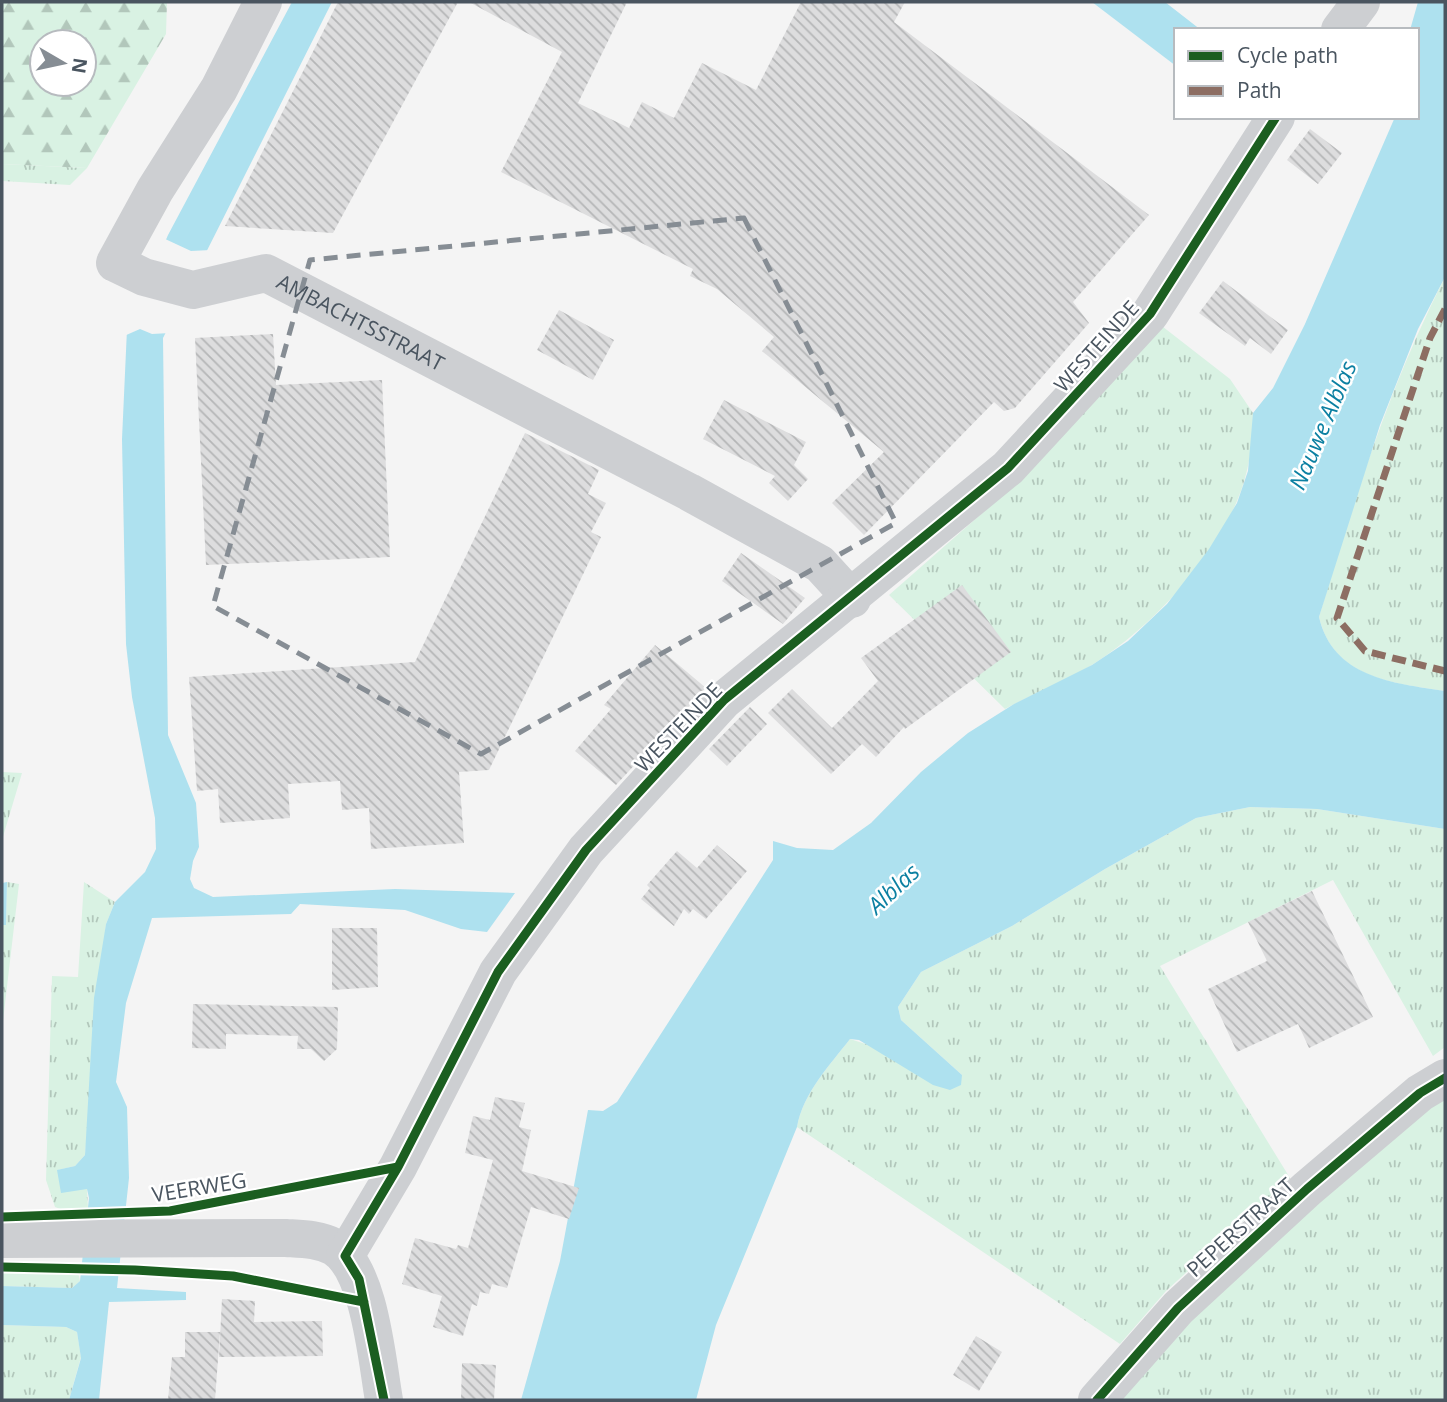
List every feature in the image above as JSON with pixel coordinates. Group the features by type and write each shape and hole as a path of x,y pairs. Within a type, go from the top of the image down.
{"street":[{"name":"AMBACHTSSTRAAT","path":"263,2 219,89 155,190 115,263 144,277 193,290 266,273 713,505 820,565 852,599"},
{"path":"1342,28 1361,2"},
{"name":"WESTEINDE","path":"345,1256 398,1167 498,972 586,850 724,700 852,599 1008,468 1150,314 1275,119"},
{"name":"PEPERSTRAAT","path":"1097,1400 1178,1308 1307,1189 1433,1086"},
{"path":"2,1239 309,1240 334,1248 345,1256 359,1279 384,1400"}],"highlighted area":[{"path":"744,218 896,523 481,754 213,606 310,260"}],"green space":[{"path":"2,2 167,2 166,34 87,168 2,164"},
{"path":"2,164 87,168 70,185 2,181"},
{"path":"1445,277 1445,691 1386,680 1351,665 1337,653 1326,637 1319,617 1374,444 1407,359"},
{"path":"1158,323 1230,379 1253,413 1250,458 1237,501 1212,547 1195,570 1158,612 1137,631 1095,663 1005,709 889,595 1013,486"},
{"path":"2,772 22,773 2,840"},
{"path":"1250,807 1317,809 1445,829 1445,1047 1433,1056 1333,880 1160,966 1290,1178 1166,1291 1120,1344 797,1127 811,1091 850,1039 962,1075 901,1020 898,1007 921,972 1012,926 1196,818"},
{"path":"7,882 19,884 3,1021 2,1159 2,925 6,925"},
{"path":"84,882 115,902 106,924 85,1155 75,1166 58,1170 87,1189 88,1209 63,1210 55,1207 46,1180 52,976 78,977"},
{"path":"1445,1093 1445,1400 1113,1400 1176,1328"},
{"path":"2,1272 78,1272 80,1281 72,1288 2,1286"},
{"path":"2,1325 66,1327 77,1332 81,1357 69,1400 2,1400"}],"water":[{"path":"292,2 332,2 163,338 168,735 196,803 199,847 190,879 194,888 213,897 395,889 515,893 487,932 461,929 405,910 300,904 291,914 152,918 126,1003 116,1082 127,1107 129,1178 117,1288 186,1292 186,1300 109,1302 99,1400 69,1400 81,1358 77,1332 66,1327 2,1325 2,1286 72,1288 80,1281 89,1198 87,1189 61,1193 57,1170 75,1166 85,1155 94,998 106,924 115,902 145,872 156,849 155,818 132,697 126,644 122,439 127,329 168,235"},
{"path":"1092,2 1165,2 1198,28 1174,28 1174,64"},
{"path":"1418,2 1445,2 1445,277 1418,329 1380,425 1319,617 1326,637 1337,653 1351,665 1386,680 1445,691 1445,829 1317,809 1250,807 1196,818 1012,926 921,972 898,1007 901,1020 962,1075 961,1085 950,1090 933,1085 859,1040 850,1039 818,1080 805,1103 716,1325 696,1400 521,1400 560,1261 588,1110 603,1111 617,1102 773,860 773,841 797,848 833,850 871,823 921,772 968,733 1014,704 1092,665 1128,641 1167,604 1209,549 1237,503 1248,471 1253,413 1273,388 1305,324 1394,119 1419,119 1419,28 1411,28"},
{"path":"7,882 6,925 2,925 2,883"}],"pier":[{"path":"163,238 191,251 211,250 170,333 152,334 140,329 124,336 124,328"}],"building":[{"path":"338,2 458,2 333,233 225,226"},
{"path":"469,2 627,2 578,103 629,128 642,102 674,118 702,63 756,90 801,2 905,2 894,22 1149,215 1073,302 1089,323 1015,408 1004,411 994,402 864,535 832,503 884,452 762,351 774,337 717,289 690,276 693,269 501,172 562,52"},
{"path":"1310,129 1342,153 1318,184 1287,160"},
{"path":"1223,281 1288,330 1271,354 1250,338 1245,346 1199,313"},
{"path":"559,310 614,340 593,380 537,350"},
{"path":"273,334 276,385 382,380 390,557 206,565 195,338"},
{"path":"724,400 806,442 794,465 808,479 788,501 769,483 775,476 703,439"},
{"path":"525,433 599,470 588,494 606,503 591,532 601,537 489,770 459,772 464,843 371,849 369,808 342,810 340,781 288,784 290,818 220,823 218,789 197,791 189,677 415,662"},
{"path":"741,553 805,598 783,624 722,581"},
{"path":"962,585 1011,652 905,729 904,727 876,757 862,744 831,774 768,713 792,689 832,728 878,681 861,658"},
{"path":"655,645 706,688 616,785 575,751 611,709 604,705"},
{"path":"750,707 767,724 727,766 709,749"},
{"path":"717,845 747,871 706,919 693,909 689,914 684,909 674,926 641,899 650,888 647,885 677,851 697,868"},
{"path":"1312,891 1373,1017 1309,1048 1298,1024 1237,1052 1208,989 1267,961 1248,922"},
{"path":"332,928 377,928 378,987 332,990"},
{"path":"193,1004 338,1007 337,1049 324,1061 311,1049 297,1049 298,1036 226,1034 226,1049 192,1048"},
{"path":"495,1097 525,1103 519,1127 531,1130 522,1171 579,1188 569,1219 531,1207 507,1288 492,1284 489,1294 480,1292 477,1306 472,1304 463,1336 433,1327 442,1296 402,1284 415,1238 456,1249 458,1245 468,1248 493,1160 465,1153 473,1116 490,1120"},
{"path":"222,1299 255,1301 254,1322 322,1321 323,1356 219,1357"},
{"path":"185,1332 220,1332 215,1400 168,1400 172,1357 185,1357"},
{"path":"976,1336 1002,1352 979,1391 953,1375"},
{"path":"462,1363 496,1365 494,1400 461,1400"}],"marked path":[{"path":"1445,309 1430,338 1337,618 1365,651 1445,671"}],"cycle path":[{"path":"384,1400 359,1279 345,1256 398,1167 498,972 586,850 724,700 1008,468 1150,314 1275,119"},
{"path":"1097,1400 1178,1308 1307,1189 1420,1093 1445,1078"},
{"name":"VEERWEG","path":"2,1217 170,1211 398,1167"},
{"path":"2,1267 135,1270 233,1276 364,1302"}],"water label":[{"name":"Nauwe Alblas","path":"1322,425"},
{"name":"Alblas","path":"893,888"}]}
